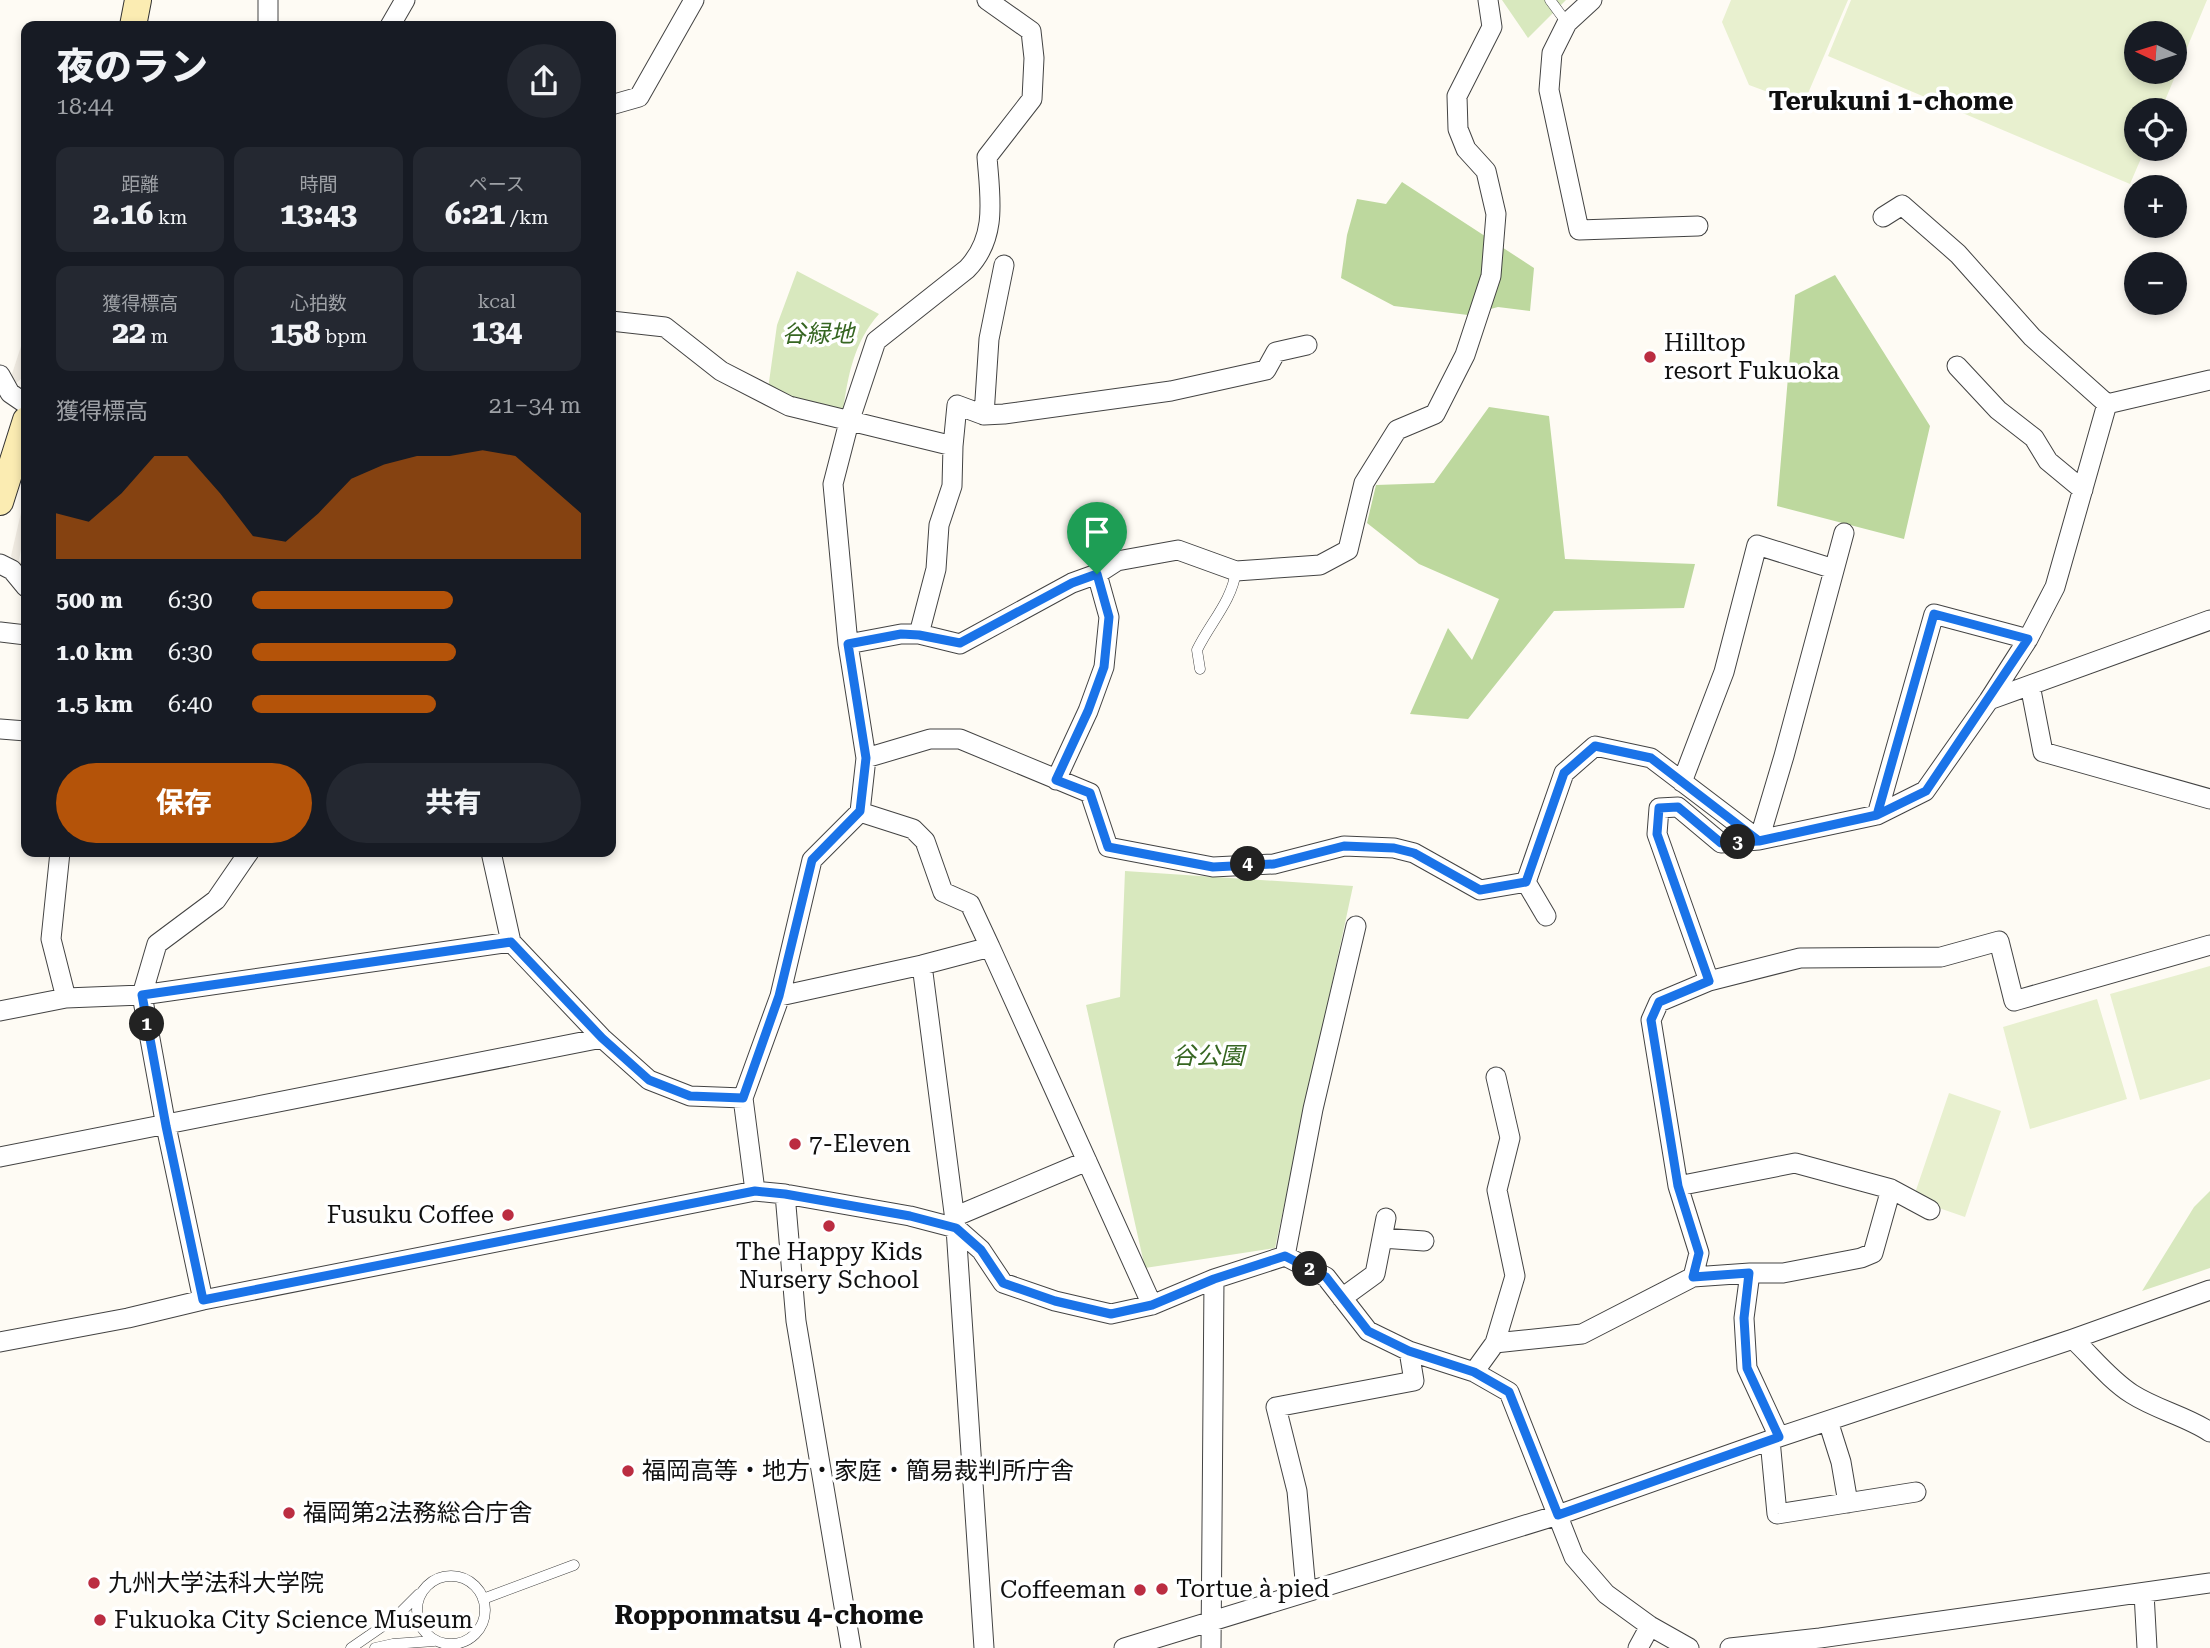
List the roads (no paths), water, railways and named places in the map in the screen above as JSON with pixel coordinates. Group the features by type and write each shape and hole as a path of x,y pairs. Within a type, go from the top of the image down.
{"street":[{"path":"134,21 138,0"},
{"path":"268,0 268,21"},
{"path":"393,21 405,0"},
{"path":"616,104 639,97 694,0"},
{"path":"755,1191 743,1098 779,996 812,860 860,811 866,758 848,644 833,484 849,422 876,341 980,256 991,217 986,157 1032,99 1034,58 1031,32 987,0"},
{"path":"848,644 901,634 960,643 1072,583 1097,574 1117,561 1178,550 1236,571 1320,565 1348,550 1364,483 1397,430 1435,414 1465,355 1491,276 1496,214 1486,171 1465,149 1458,129 1457,96 1492,27 1488,0"},
{"path":"1592,0 1567,23 1552,53 1549,90 1579,229 1698,226"},
{"path":"1883,217 1902,205 1958,254 2032,337 2107,404"},
{"path":"984,415 989,339 1004,265"},
{"path":"616,322 666,327 721,371 789,406 953,446"},
{"path":"919,635 936,569 939,525 952,486 957,405 984,415 1004,414 1171,391 1266,370 1276,352 1307,345"},
{"path":"1957,366 1998,410 2034,438 2048,461 2083,490"},
{"path":"0,375 10,393 21,401"},
{"path":"2107,404 2210,380"},
{"path":"1709,981 1657,834 1659,808 1678,807 1721,843 1759,841 1877,815 1926,791 2028,639 2054,587 2107,404"},
{"path":"0,502 21,436"},
{"path":"1759,841 1844,533"},
{"path":"1682,782 1724,672 1757,545 1835,569"},
{"path":"0,564 12,570 21,581"},
{"path":"1056,780 1088,711 1104,667 1109,617 1097,574"},
{"path":"1877,815 1934,614 2028,639"},
{"path":"1989,700 2210,620"},
{"path":"0,632 21,634"},
{"path":"2030,685 2043,752 2210,799"},
{"path":"0,729 21,731"},
{"path":"866,758 930,739 960,739 1090,793 1108,847 1213,867 1274,864 1344,846 1394,848 1414,853 1480,890 1526,882"},
{"path":"1546,916 1526,882 1564,773 1595,746 1651,758 1759,841"},
{"path":"860,811 913,829 925,841 943,892 970,904 1152,1305"},
{"path":"59,857 51,939 66,998"},
{"path":"203,1300 166,1126 142,995 157,944 216,900 246,857"},
{"path":"492,857 511,942 602,1038 649,1080 690,1096 743,1098"},
{"path":"1285,1256 1313,1109 1356,926"},
{"path":"1693,1277 1699,1253 1678,1186 1651,1020 1659,1002 1709,981 1800,958 1941,957 1999,941 2014,1000 2210,945"},
{"path":"0,1011 66,998 142,995 511,942"},
{"path":"779,996 922,965 990,947"},
{"path":"922,965 955,1222 984,1648"},
{"path":"0,1157 602,1038"},
{"path":"1474,1372 1495,1343 1515,1276 1497,1190 1510,1138 1496,1077"},
{"path":"0,1342 755,1191 955,1222 1087,1161"},
{"path":"1678,1186 1795,1163 1891,1189 1930,1210"},
{"path":"1495,1343 1582,1334 1693,1277 1783,1273 1861,1258 1873,1253 1891,1189"},
{"path":"785,1194 796,1321 851,1648"},
{"path":"1342,1298 1375,1274 1386,1218"},
{"path":"955,1222 981,1250 1003,1283 1055,1301 1111,1314 1152,1305 1214,1279 1285,1256 1326,1277 1368,1331 1409,1351 1474,1372 1509,1392 1574,1557 1606,1594 1650,1626 1689,1648"},
{"path":"1382,1238 1424,1241"},
{"path":"1749,1273 1744,1318 1747,1368 1774,1439 1777,1514 1916,1492"},
{"path":"1211,1648 1214,1279"},
{"path":"1124,1648 1558,1515 2210,1290"},
{"path":"2073,1339 2130,1393 2210,1432"},
{"path":"1306,1591 1297,1491 1276,1407 1414,1381 1409,1351"},
{"path":"1828,1421 1841,1462 1848,1503"},
{"path":"1730,1648 1820,1643 2210,1584"},
{"path":"2144,1593 2147,1648"},
{"path":"1638,1648 1650,1626"}],"lane":[{"path":"1550,0 1567,23"},
{"path":"1200,669 1197,650 1223,607 1234,584 1236,571"},
{"path":"483,1599 574,1565"},
{"path":"351,1648 396,1617 436,1579 454,1576 472,1584 483,1599 484,1619 474,1636 455,1644 435,1641 375,1648"},
{"path":"422,1591 416,1609 417,1618 427,1635 435,1641"}],"place":[{"name":"Hilltop resort Fukuoka","path":"1650,357"},
{"name":"7-Eleven","path":"795,1144"},
{"name":"Fusuku Coffee","path":"508,1215"},
{"name":"The Happy Kids Nursery School","path":"829,1226"},
{"name":"福岡高等・地方・家庭・簡易裁判所庁舎","path":"628,1471"},
{"name":"福岡第2法務総合庁舎","path":"289,1513"},
{"name":"九州大学法科大学院","path":"94,1583"},
{"name":"Tortue à pied","path":"1162,1589"},
{"name":"Coffeeman","path":"1140,1590"},
{"name":"Fukuoka City Science Museum","path":"100,1620"}],"district":[{"name":"Terukuni 1-chome","path":"1891,101"},
{"name":"Ropponmatsu 4-chome","path":"769,1615"}],"park label":[{"name":"谷緑地","path":"818,334"},
{"name":"谷公園","path":"1208,1056"}]}
